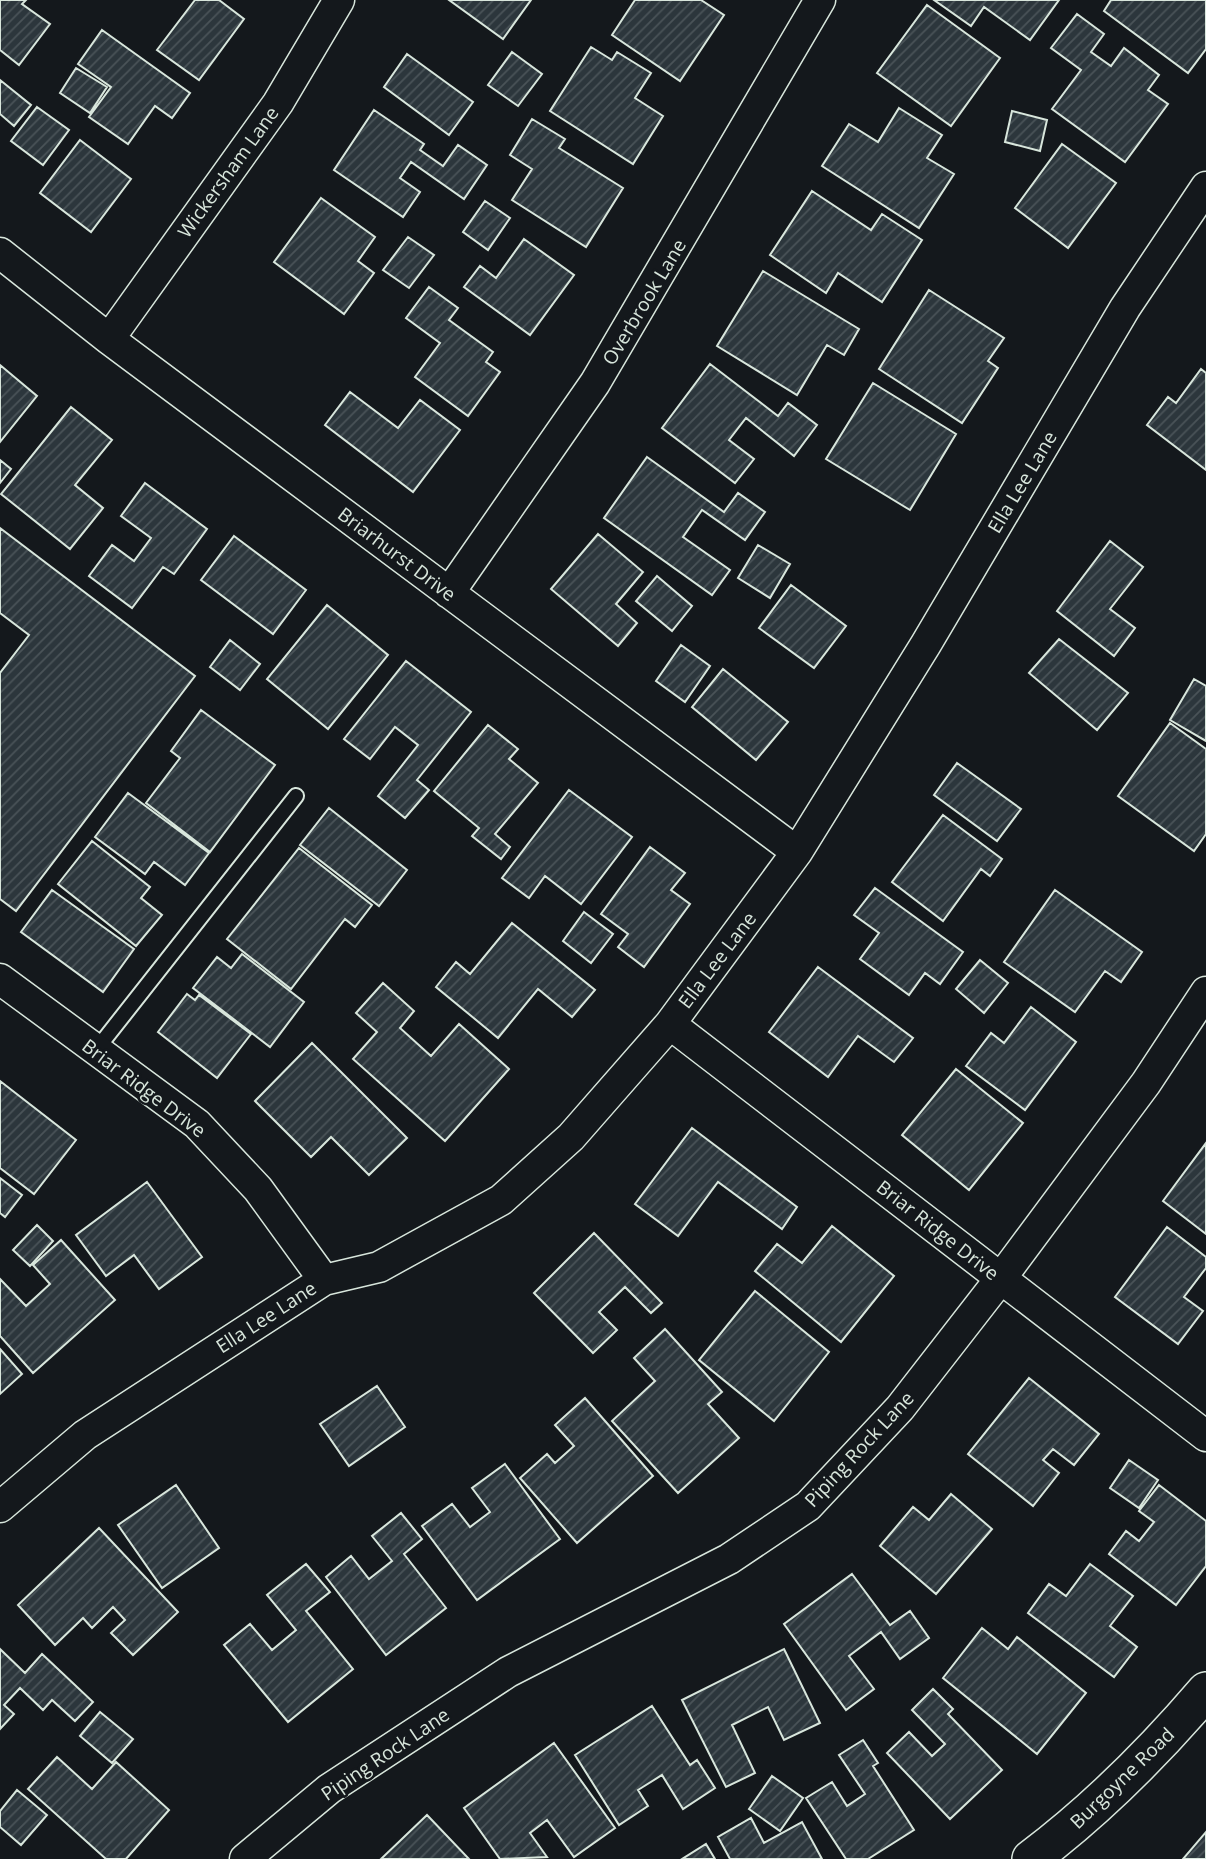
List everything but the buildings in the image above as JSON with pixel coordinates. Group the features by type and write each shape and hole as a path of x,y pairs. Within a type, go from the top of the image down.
{"street":[{"name":"Wickersham Lane","path":"109,339 278,103 340,0"},
{"name":"Overbrook Lane","path":"449,593 595,383 820,0"},
{"name":"Ella Lee Lane","path":"0,1507 85,1435 324,1280 379,1267 501,1200 571,1137 670,1024 797,852 926,644 1125,308 1206,187"},
{"name":"Briarhurst Drive","path":"0,253 109,339 797,852"},
{"name":"Briar Ridge Drive","path":"0,979 197,1124 258,1189 324,1280"},
{"name":"Piping Rock Lane","path":"245,1859 329,1789 508,1672 729,1559 808,1507 900,1408 1001,1278 1146,1083 1206,992"},
{"name":"Briar Ridge Drive","path":"670,1024 1206,1436"},
{"name":"Burgoyne Road","path":"1031,1859 1074,1826 1167,1737 1206,1691"}],"lane":[{"path":"96,1050 296,796"}]}
